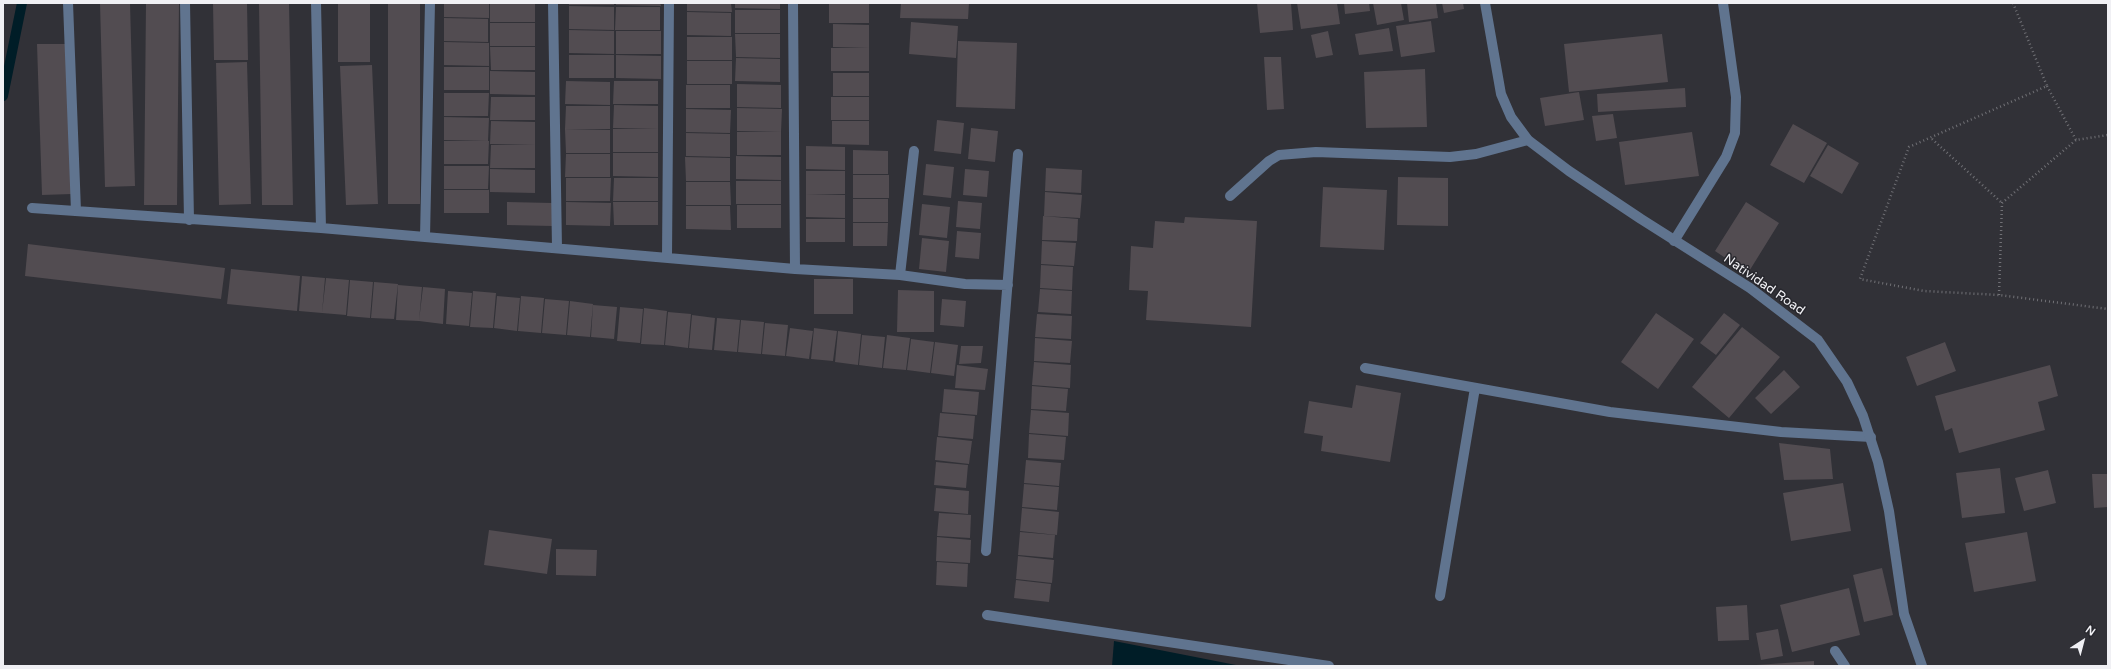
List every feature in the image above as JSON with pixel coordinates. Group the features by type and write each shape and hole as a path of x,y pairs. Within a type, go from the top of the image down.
{"street":[{"path":"68,3 76,211"},
{"path":"185,3 189,220"},
{"path":"316,3 321,228"},
{"path":"425,237 430,3"},
{"path":"553,3 557,248"},
{"path":"667,257 669,3"},
{"path":"793,3 795,269"},
{"name":"Natividad Road","path":"1485,3 1501,94 1511,117 1528,140 1568,171 1674,241 1750,288 1818,340 1847,382 1864,416 1871,437 1888,512 1904,614 1922,666"},
{"path":"1674,241 1726,157 1735,133 1736,97 1723,3"},
{"path":"1230,196 1279,155 1316,152 1450,157 1476,154 1528,140"},
{"path":"900,275 914,151"},
{"path":"986,551 1018,154"},
{"path":"32,208 321,228 795,269 900,275 965,284 1008,285"},
{"path":"1365,368 1618,413 1820,436 1871,437"},
{"path":"1440,596 1475,388"},
{"path":"987,615 1329,666"},
{"path":"1835,651 1845,666"}],"path":[{"path":"2013,3 2047,86 2076,140"},
{"path":"2047,86 1909,147 1860,279 1924,291 1999,294 2108,309"},
{"path":"1999,294 2002,203 2076,140 2108,135"},
{"path":"1931,138 2002,203"}],"water":[{"path":"1114,641 1241,666 1112,666"}],"building":[{"path":"100,3 130,3 135,186 105,187"},
{"path":"146,3 179,3 177,205 144,205"},
{"path":"213,3 247,3 248,60 214,60"},
{"path":"259,3 289,3 293,205 262,205"},
{"path":"338,3 370,3 370,62 338,62"},
{"path":"388,3 420,3 420,204 388,204"},
{"path":"444,3 489,3 489,18 444,17"},
{"path":"490,3 535,3 535,22 490,22"},
{"path":"569,3 614,3 614,5 569,5"},
{"path":"616,3 660,3 661,6 616,5"},
{"path":"687,3 731,3 732,12 687,11"},
{"path":"735,3 780,3 780,9 735,8"},
{"path":"829,3 869,3 869,23 829,23"},
{"path":"901,3 969,3 968,19 900,18"},
{"path":"1257,3 1291,3 1293,30 1260,33"},
{"path":"1297,3 1337,3 1340,24 1301,29"},
{"path":"1344,3 1369,3 1370,11 1345,14"},
{"path":"1373,3 1401,3 1404,20 1377,25"},
{"path":"1407,3 1436,3 1438,18 1409,22"},
{"path":"1442,3 1463,3 1464,9 1444,13"},
{"path":"569,6 614,7 614,30 569,29"},
{"path":"616,7 660,7 660,30 615,30"},
{"path":"735,10 780,10 780,33 735,33"},
{"path":"687,12 731,13 731,36 687,35"},
{"path":"444,18 488,19 488,42 444,41"},
{"path":"1431,21 1435,52 1401,57 1396,26"},
{"path":"911,22 958,26 956,58 909,54"},
{"path":"490,23 535,23 535,46 490,46"},
{"path":"833,24 869,25 869,48 833,47"},
{"path":"1389,28 1393,51 1359,55 1355,34"},
{"path":"569,30 614,31 614,54 569,53"},
{"path":"616,31 661,31 661,54 616,54"},
{"path":"1328,31 1333,55 1316,58 1311,35"},
{"path":"735,34 780,34 780,58 736,57"},
{"path":"1662,34 1668,82 1569,92 1564,44"},
{"path":"687,37 732,37 732,60 687,60"},
{"path":"958,41 1017,43 1015,109 956,107"},
{"path":"444,42 489,43 489,66 444,65"},
{"path":"37,44 67,44 72,194 42,195"},
{"path":"490,47 535,47 535,70 491,70"},
{"path":"831,48 869,48 869,71 831,71"},
{"path":"569,55 614,55 614,78 569,78"},
{"path":"616,55 661,56 661,79 616,78"},
{"path":"1264,57 1281,57 1284,109 1267,110"},
{"path":"736,58 780,59 780,82 735,81"},
{"path":"687,61 732,61 732,84 687,84"},
{"path":"247,62 251,204 219,205 216,63"},
{"path":"372,65 378,204 346,205 340,66"},
{"path":"444,67 489,67 489,90 444,90"},
{"path":"1425,69 1427,127 1366,128 1364,72"},
{"path":"490,71 535,72 535,95 490,94"},
{"path":"833,73 869,73 869,96 833,96"},
{"path":"566,81 610,82 610,105 565,104"},
{"path":"614,81 658,81 658,104 613,104"},
{"path":"737,84 781,85 781,108 737,107"},
{"path":"686,85 730,85 730,108 686,108"},
{"path":"1685,88 1686,107 1598,112 1597,94"},
{"path":"1579,92 1584,120 1545,126 1540,98"},
{"path":"444,93 489,93 488,116 444,116"},
{"path":"491,97 535,97 535,120 490,120"},
{"path":"831,97 869,97 869,120 831,120"},
{"path":"614,105 658,106 658,129 613,128"},
{"path":"566,106 610,106 610,129 565,129"},
{"path":"737,108 782,109 781,132 737,131"},
{"path":"686,109 731,110 730,133 686,132"},
{"path":"1613,114 1617,138 1596,141 1592,116"},
{"path":"444,117 489,118 488,141 444,140"},
{"path":"937,120 964,123 961,154 934,151"},
{"path":"491,121 535,122 535,145 490,144"},
{"path":"832,121 869,121 869,145 832,144"},
{"path":"1793,124 1827,143 1804,183 1770,165"},
{"path":"971,128 998,131 995,162 968,159"},
{"path":"565,129 610,130 610,153 566,153"},
{"path":"613,129 658,129 658,152 613,152"},
{"path":"737,132 781,132 781,155 737,155"},
{"path":"1692,132 1699,176 1625,185 1619,142"},
{"path":"686,133 730,134 730,157 686,156"},
{"path":"444,141 489,141 488,164 444,164"},
{"path":"491,145 535,145 535,168 490,168"},
{"path":"1828,145 1859,163 1842,194 1810,176"},
{"path":"806,146 845,147 845,170 806,169"},
{"path":"853,150 888,151 888,174 853,174"},
{"path":"613,153 658,153 658,177 613,176"},
{"path":"566,154 610,154 610,177 565,177"},
{"path":"736,156 781,157 781,180 736,179"},
{"path":"685,157 730,158 730,181 686,181"},
{"path":"926,164 954,167 951,198 923,195"},
{"path":"444,166 489,166 488,189 444,189"},
{"path":"1046,168 1082,170 1081,193 1045,191"},
{"path":"490,169 535,170 535,193 490,192"},
{"path":"965,169 989,171 987,197 963,195"},
{"path":"806,171 845,171 845,194 806,194"},
{"path":"853,175 889,175 889,198 853,198"},
{"path":"1398,177 1448,178 1448,226 1397,225"},
{"path":"566,178 611,178 610,201 566,201"},
{"path":"614,178 658,178 658,201 613,201"},
{"path":"736,181 781,181 781,204 736,204"},
{"path":"686,182 730,182 731,205 686,205"},
{"path":"1323,187 1387,190 1384,250 1320,247"},
{"path":"444,190 489,190 489,213 444,213"},
{"path":"1045,192 1082,195 1080,218 1044,216"},
{"path":"806,194 845,195 845,218 806,217"},
{"path":"853,199 888,199 888,222 853,222"},
{"path":"958,201 982,203 980,229 956,227"},
{"path":"507,202 552,203 552,226 507,225"},
{"path":"566,202 611,203 610,226 566,225"},
{"path":"613,202 658,202 658,225 614,225"},
{"path":"1746,202 1779,223 1748,273 1715,251"},
{"path":"922,204 950,207 947,238 919,235"},
{"path":"737,205 781,205 781,228 737,228"},
{"path":"686,206 730,206 731,230 686,229"},
{"path":"1043,216 1078,219 1077,241 1042,240"},
{"path":"1185,217 1257,221 1251,327 1146,320 1148,291 1129,290 1131,246 1153,248 1155,221 1184,223"},
{"path":"806,219 845,219 845,242 806,242"},
{"path":"853,223 888,223 887,246 853,246"},
{"path":"957,231 981,233 979,259 955,257"},
{"path":"922,238 949,241 946,272 919,269"},
{"path":"1042,241 1076,243 1074,266 1041,264"},
{"path":"28,244 225,268 221,299 25,276"},
{"path":"1041,265 1073,267 1072,290 1040,288"},
{"path":"231,269 300,276 297,311 227,304"},
{"path":"302,276 325,278 322,313 299,311"},
{"path":"326,278 349,280 346,315 322,313"},
{"path":"814,279 853,279 853,314 814,314"},
{"path":"350,280 373,282 370,318 347,316"},
{"path":"374,282 398,284 394,319 371,318"},
{"path":"398,285 422,287 419,321 396,320"},
{"path":"423,287 445,289 443,324 419,321"},
{"path":"1040,289 1072,291 1071,314 1038,312"},
{"path":"898,290 934,291 934,332 897,332"},
{"path":"448,291 472,293 469,326 446,324"},
{"path":"473,291 496,293 493,328 470,327"},
{"path":"497,296 520,298 517,331 494,328"},
{"path":"521,296 544,298 541,333 518,331"},
{"path":"545,299 569,301 566,335 542,333"},
{"path":"942,299 966,301 964,327 940,325"},
{"path":"570,301 593,304 590,337 567,335"},
{"path":"593,305 617,307 614,339 591,337"},
{"path":"620,307 643,309 640,343 617,341"},
{"path":"644,308 667,311 664,345 641,344"},
{"path":"668,312 691,314 688,348 665,345"},
{"path":"1656,313 1694,339 1658,389 1621,362"},
{"path":"1724,313 1740,325 1716,355 1700,343"},
{"path":"1037,314 1072,316 1071,339 1035,337"},
{"path":"692,315 715,318 712,350 689,348"},
{"path":"717,318 740,320 737,352 714,350"},
{"path":"741,320 764,322 761,354 738,352"},
{"path":"765,323 788,325 785,356 762,354"},
{"path":"1742,327 1780,357 1729,418 1692,387"},
{"path":"790,328 813,331 809,359 786,356"},
{"path":"814,328 837,331 833,361 811,359"},
{"path":"838,331 861,334 858,365 835,362"},
{"path":"862,335 885,337 882,368 859,365"},
{"path":"887,335 910,338 906,370 883,368"},
{"path":"1035,338 1072,341 1070,363 1034,361"},
{"path":"911,339 934,342 930,373 907,370"},
{"path":"935,342 958,345 954,376 931,373"},
{"path":"1945,342 1956,371 1917,386 1906,357"},
{"path":"961,346 983,346 981,363 959,364"},
{"path":"1034,362 1071,365 1070,388 1032,385"},
{"path":"957,365 988,369 985,390 955,388"},
{"path":"2050,365 2058,396 2038,402 2045,430 1959,453 1952,428 1945,431 1935,396"},
{"path":"1784,370 1800,387 1771,414 1755,398"},
{"path":"1356,385 1401,393 1390,462 1321,451 1323,436 1304,433 1309,401 1352,408"},
{"path":"1032,386 1068,389 1066,411 1031,409"},
{"path":"944,389 979,392 977,415 942,412"},
{"path":"1031,410 1069,413 1068,436 1029,433"},
{"path":"940,413 975,416 973,439 938,436"},
{"path":"1029,434 1066,437 1064,460 1028,458"},
{"path":"937,437 972,441 969,464 935,460"},
{"path":"1779,443 1830,449 1833,479 1784,480"},
{"path":"1026,460 1061,463 1059,486 1024,483"},
{"path":"936,462 968,465 966,488 934,485"},
{"path":"2000,468 2005,513 1962,518 1956,473"},
{"path":"2048,470 2056,503 2024,511 2015,478"},
{"path":"2092,474 2108,474 2108,507 2094,508"},
{"path":"1843,483 1851,531 1791,541 1783,493"},
{"path":"1024,484 1059,487 1057,510 1022,507"},
{"path":"936,488 969,491 968,514 934,511"},
{"path":"1022,508 1059,512 1057,535 1020,531"},
{"path":"939,513 971,515 970,538 937,536"},
{"path":"489,530 552,539 547,574 484,565"},
{"path":"1020,532 1055,535 1053,558 1018,555"},
{"path":"2027,532 2036,581 1974,592 1965,543"},
{"path":"937,537 971,540 970,563 936,561"},
{"path":"556,549 597,550 596,576 556,575"},
{"path":"1018,556 1054,560 1052,583 1016,579"},
{"path":"937,562 968,564 967,587 936,585"},
{"path":"1882,568 1893,615 1864,622 1853,575"},
{"path":"1016,580 1051,584 1049,602 1014,598"},
{"path":"1849,588 1860,635 1792,652 1780,605"},
{"path":"1747,605 1749,640 1718,641 1716,607"},
{"path":"1778,629 1783,656 1761,660 1756,633"},
{"path":"1814,661 1814,666 1756,666 1756,665"}],"waterway":[{"path":"3,96 22,3"}]}
